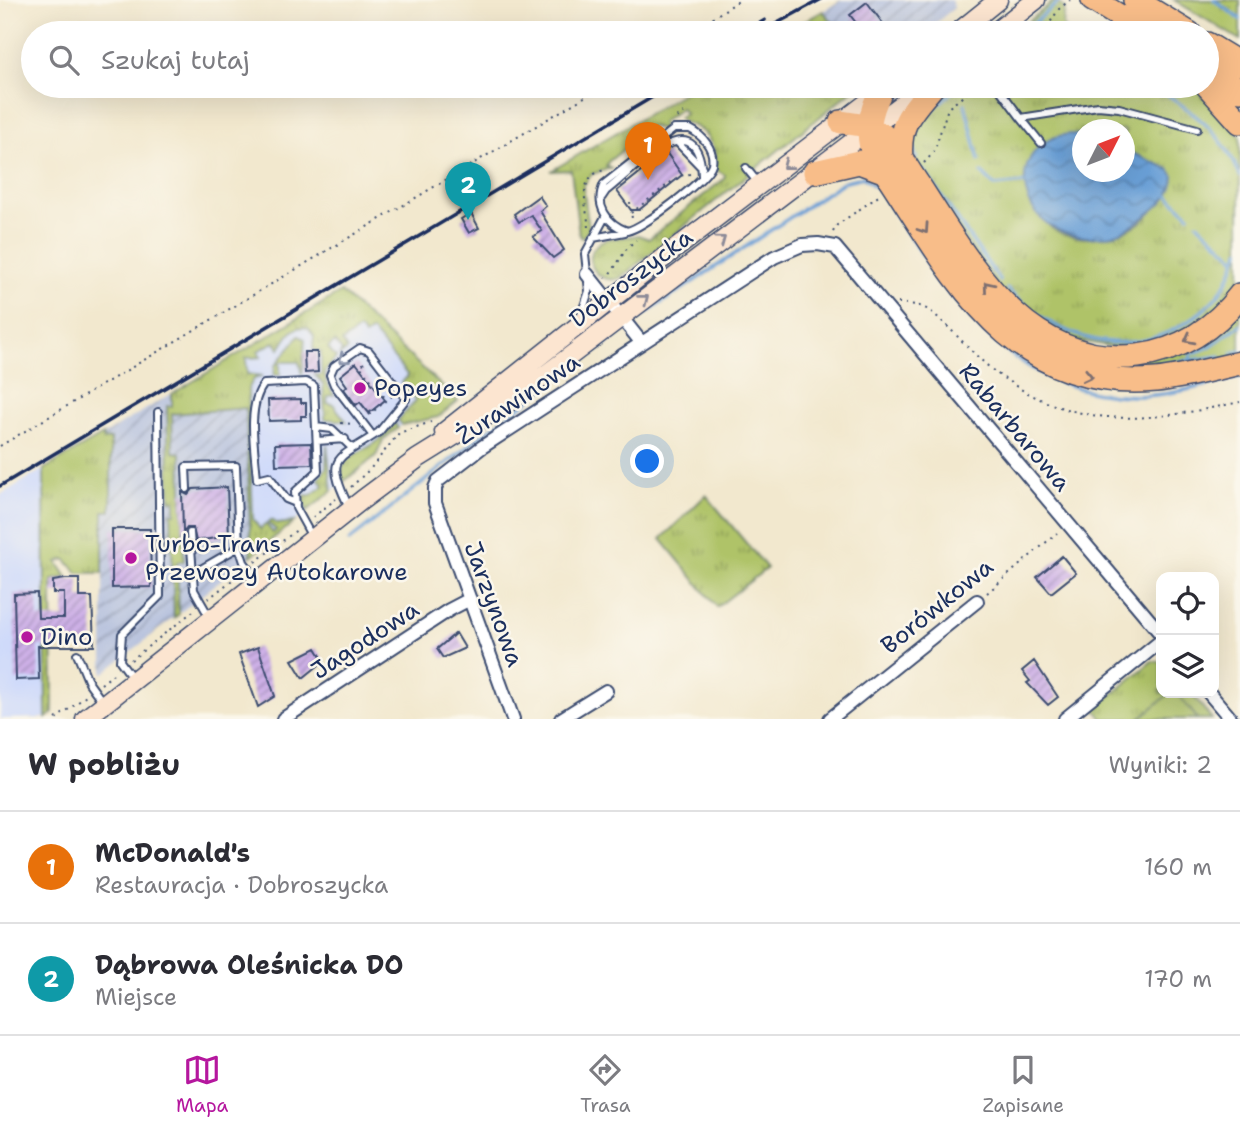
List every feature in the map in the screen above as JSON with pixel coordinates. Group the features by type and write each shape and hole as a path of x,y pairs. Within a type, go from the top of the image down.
{"highway":[{"path":"1093,0 1127,21"},
{"path":"1135,0 1169,21"},
{"path":"1219,51 1240,64"},
{"path":"1219,77 1240,90"},
{"path":"870,129 873,106 879,98"},
{"path":"898,172 900,139 904,124 924,98"},
{"path":"1219,98 1240,122"},
{"path":"841,122 883,135 898,172 976,304 1002,332 1033,355 1073,372 1132,380 1178,376 1240,363"},
{"path":"815,172 859,162 898,172 992,291 1023,321 1067,348 1104,356 1127,357 1165,350 1205,330 1240,295"}],"main road":[{"path":"972,21 998,0"},
{"path":"1009,21 1036,0"},
{"name":"Dobroszycka","path":"417,459 440,435 873,98"},
{"name":"Dobroszycka","path":"85,719 350,509 417,459 512,400 911,98"}],"street":[{"name":"Żurawinowa","path":"435,503 435,488 443,477 482,447 641,342 774,257 802,245 835,242"},
{"name":"Rabarbarowa","path":"835,242 1156,628"},
{"name":"Dobroszycka","path":"587,274 609,302"},
{"path":"609,302 641,342"},
{"name":"Jarzynowa","path":"435,503 513,719"},
{"name":"Jagodowa","path":"284,719 449,610 470,599"},
{"name":"Borówkowa","path":"830,719 977,601"},
{"path":"1065,719 1156,645"},
{"path":"561,719 606,691"},
{"path":"1213,698 1231,719"}],"lane":[{"path":"1006,98 1041,144"},
{"path":"1021,118 1098,106 1119,108 1197,129"},
{"path":"593,238 605,217 601,199 602,188 666,133 680,128 696,132 711,151 711,167 630,231 605,217"},
{"path":"601,199 606,191 663,145 689,142 697,148 702,173"},
{"path":"746,168 761,186"},
{"name":"Dobroszycka","path":"480,404 505,377 580,317 588,301 585,254 593,238 630,231"},
{"path":"350,509 335,474 338,462 351,447 373,436 403,407 406,399 365,348 355,349 334,366 330,376 373,436"},
{"path":"296,503 286,499 269,476 257,479 254,432 257,393 264,384 310,382 314,386 318,471 295,492 296,503 313,539"},
{"path":"134,680 120,661 122,634 160,596 158,411"},
{"path":"316,427 332,429 351,447"},
{"path":"317,440 345,439"},
{"path":"187,489 186,467 236,466 239,547 244,562 260,581"},
{"path":"190,533 192,574 197,599 212,619"},
{"path":"192,574 239,547"},
{"path":"76,654 89,683 104,704"}],"path":[{"path":"708,21 740,0"},
{"path":"1052,21 1059,9 1070,0"},
{"path":"0,446 583,98"},
{"path":"835,242 833,232 837,225 898,172 931,157 948,108 961,98"},
{"path":"631,214 679,176 702,173"},
{"path":"630,202 630,231"},
{"path":"596,286 618,268 625,248 636,240"},
{"path":"373,356 360,366 387,400"},
{"name":"Borówkowa","path":"977,601 1069,523"}],"shaded area":[{"path":"841,0 951,0 954,8 938,21 832,21 823,11"},
{"path":"341,292 458,401 438,417 408,421 392,432 383,441 376,456 251,556 244,350"},
{"path":"244,350 251,556 103,674 103,435"},
{"path":"44,469 46,718 0,719 0,495"}],"green space":[{"path":"1174,0 1240,0 1240,40 1219,27 1219,21 1209,21"},
{"path":"1054,1 1065,8 1063,21 1029,21"},
{"path":"823,11 832,21 805,21"},
{"path":"675,98 843,98 620,278 604,278 598,274 591,262 594,248 608,239 638,235 649,239 724,179 725,175 715,169 712,144 700,129 679,118 685,113 681,108 662,122 663,130 652,126 608,162 606,166 611,168 592,174 583,186 589,230 582,238 579,234 571,170 551,171"},
{"path":"933,98 1207,98 1240,136 1240,279 1218,307 1180,334 1127,349 1063,338 1003,294 909,160 907,134"},
{"path":"982,288 1114,362 1240,304 1240,357 1130,374 1056,359"},
{"path":"341,292 458,401 438,417 402,425 398,420 416,401 401,383 408,376 372,331 365,336 359,329 342,342 347,350 339,356 342,351 335,342 328,348 336,358 325,371 326,382 334,395 328,396 327,403 333,404 346,421 325,419 323,384 315,375 321,375 321,352 313,349 314,336 308,328 294,330 280,349 274,342 258,351 261,357 246,358 247,374 262,376 254,379 248,389 253,519 260,529 266,524 273,533 276,530 268,523 271,520 278,524 294,522 251,556 246,408 172,414 173,452 181,453 184,561 177,562 179,614 174,618 171,513 175,513 175,501 170,500 167,406 172,406 172,394"},
{"path":"299,336 305,339 302,375 299,362 280,362 280,375 274,375 275,366"},
{"path":"395,423 398,428 383,440 376,456 343,482 341,473 346,461 379,440"},
{"path":"103,435 103,440 111,439 111,511 103,511 103,573 78,573 65,559 57,562 67,577 52,580 53,713 46,718 44,469"},
{"path":"327,444 332,491 307,511 303,500 305,495 311,495 323,486 319,479 326,468"},
{"path":"706,495 767,568 717,607 661,539"},
{"path":"1152,661 1156,661 1156,698 1195,698 1212,719 1103,719 1095,709"},
{"path":"1164,698 1180,698 1198,719 1139,719"}],"water":[{"path":"1072,134 1072,182 1135,182 1135,154 1169,169 1174,176 1171,189 1159,205 1135,224 1112,235 1078,236 1055,228 1039,216 1028,200 1025,182 1027,165 1036,150 1051,139"}],"building":[{"path":"867,2 881,21 855,21 850,15"},
{"path":"666,152 682,175 639,210 631,210 617,191"},
{"path":"539,196 546,206 540,211 564,250 553,258 533,237 542,231 531,215 519,222 514,214"},
{"path":"471,213 479,228 469,233 461,219"},
{"path":"304,352 317,352 318,372 305,373"},
{"name":"Popeyes","path":"356,363 385,400 369,413 360,402 356,405 344,389 347,386 340,376"},
{"path":"301,399 301,403 306,403 306,416 301,416 301,420 269,421 268,400"},
{"path":"311,443 312,464 276,465 275,444"},
{"path":"227,487 229,536 196,541 193,528 187,528 183,533 182,492 188,495 193,489"},
{"name":"Turbo-Trans Przewozy Autokarowe","path":"112,529 150,529 151,587 112,588"},
{"path":"1062,556 1076,573 1051,593 1037,577"},
{"path":"79,579 79,597 92,597 94,646 38,646 39,679 16,680 14,594 37,593 38,618 64,618 64,593 53,593 53,581"},
{"path":"456,633 465,648 443,658 437,649"},
{"path":"258,647 275,696 258,707 239,654"},
{"path":"316,648 324,661 303,678 292,660"},
{"path":"1034,661 1058,697 1048,705 1027,683 1030,681 1022,671"}],"waterway":[{"path":"1036,21 1061,0"},
{"path":"1214,0 1240,19"},
{"path":"913,136 925,116 945,98"},
{"path":"1172,98 1216,135 1240,176"},
{"path":"965,104 979,160"},
{"path":"912,144 916,158"},
{"path":"924,171 1000,281"},
{"path":"982,173 995,186 1024,183"},
{"path":"643,315 845,181 863,177 878,189"},
{"path":"1168,195 1189,215"},
{"path":"885,199 933,269 986,333 1017,359 1052,379 1091,392 1149,396 1240,377"},
{"path":"1197,223 1236,259"},
{"path":"1007,289 1026,306 1067,331 1112,342 1135,342 1159,336 1182,325 1206,307 1225,285 1240,250"},
{"path":"1190,361 1191,354 1209,347 1240,325"},
{"path":"349,541 481,436 619,333"},
{"path":"1232,353 1240,351"},
{"path":"1135,368 1220,356"}],"railway":[{"path":"781,21 820,0"},
{"path":"0,486 651,98"}],"place":[{"name":"McDonald's","path":"648,180"},
{"name":"Dąbrowa Oleśnicka DO","path":"468,220"},
{"name":"Popeyes","path":"360,388"},
{"name":"Turbo-Trans Przewozy Autokarowe","path":"131,558"},
{"name":"Dino","path":"27,637"}]}
